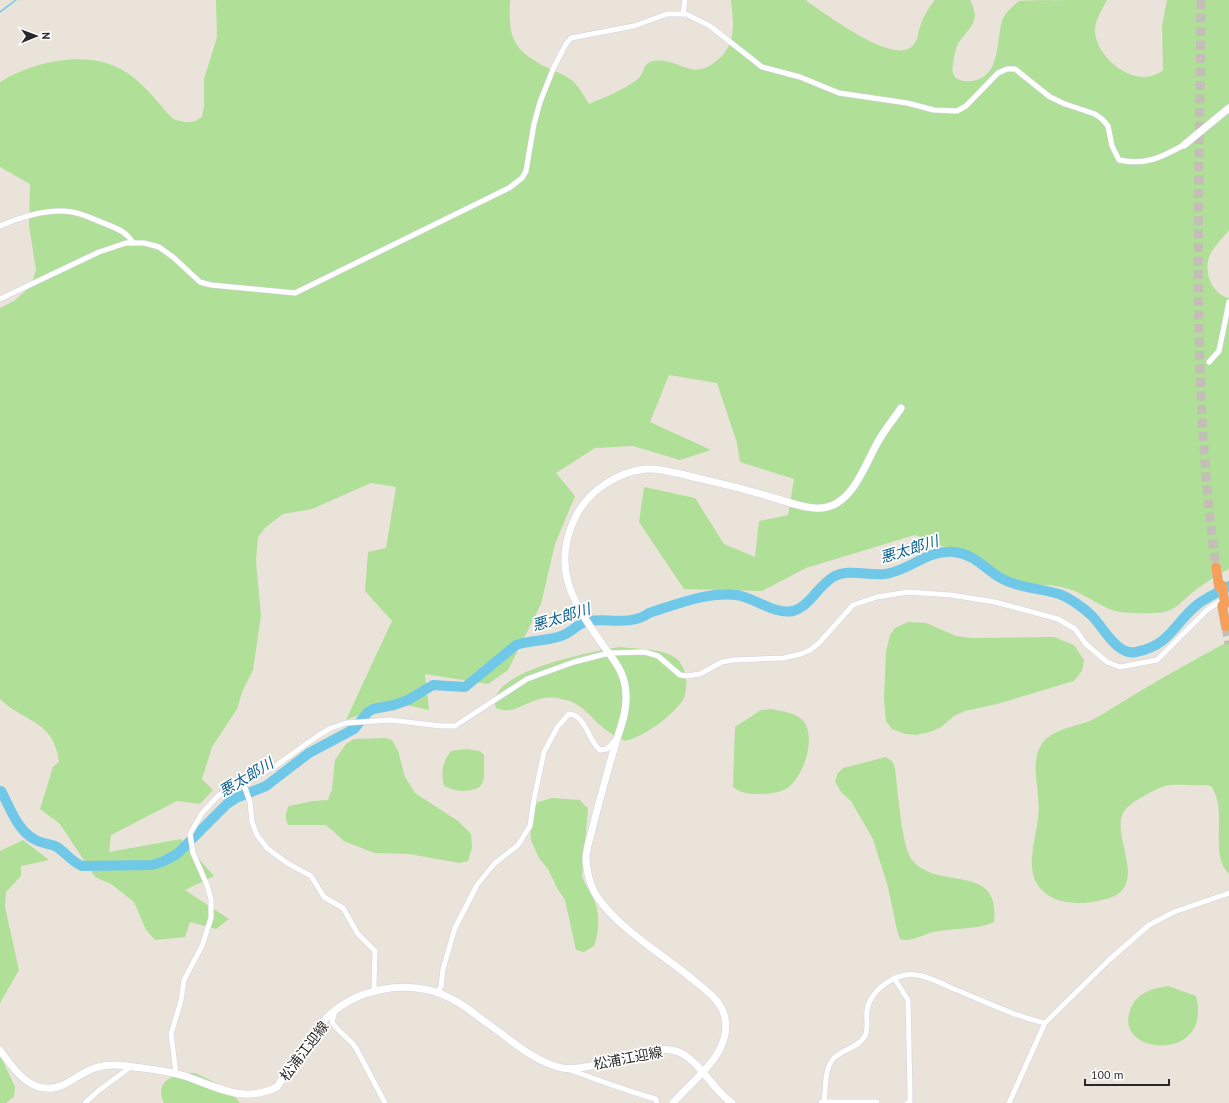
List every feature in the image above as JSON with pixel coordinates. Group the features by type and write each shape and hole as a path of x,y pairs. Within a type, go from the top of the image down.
{"highway":[{"path":"1218,566 1220,586 1225,602 1227,625"}],"street":[{"path":"683,14 685,0"},
{"path":"0,299 117,244 133,243 144,243 159,247 173,257 200,282 211,285 295,293 509,188 522,178 528,165 534,124 540,102 554,67 566,44 572,38 634,26 667,14 683,14 710,26 762,67 806,79 839,93 907,103 934,110 957,111 966,106 998,73 1007,69 1014,69 1050,97 1065,104 1095,114 1102,119 1108,126 1112,146 1119,160 1130,163 1140,163 1157,158 1184,145 1229,108"},
{"path":"0,226 17,219 37,214 71,212 92,218 126,233 133,243"},
{"path":"1209,362 1219,351 1229,302"},
{"path":"673,1103 703,1071 724,1043 726,1028 725,1016 714,997 616,919 596,894 588,874 586,856 617,738 624,717 626,690 622,673 616,661 578,608 570,590 565,571 566,542 575,518 583,503 596,491 620,476 649,469 666,471 751,490 805,507 818,509 836,504 855,483 881,436 901,408"},
{"path":"176,1073 171,1034 181,1001 184,980 202,946 211,918 211,898 193,853 190,834 202,813 219,795 274,767 316,737 346,723 390,720 420,722 441,726 455,726 527,679 574,662 609,653 645,652 658,656 680,675 688,676 700,674 722,662 732,660 784,658 810,650 819,643 853,605 862,601 908,592 927,592 995,602 1058,619 1075,629 1086,644 1107,662 1120,667 1157,660 1208,609 1225,602"},
{"path":"436,993 442,986 443,969 455,928 477,885 494,864 518,845 530,826 544,752 558,726 569,714 575,715 581,720 595,746 600,750 607,749 617,738"},
{"path":"244,782 250,802 252,822 257,835 279,858 311,876 324,896 343,908 358,934 375,951 374,986 376,991"},
{"path":"1009,1103 1045,1023 1109,960 1148,925 1174,912 1229,893"},
{"path":"876,1103 823,1103 826,1079 833,1059 861,1042 866,1034 866,1010 872,997 885,984 894,978 917,974 1002,1009 1045,1023"},
{"path":"894,978 908,1000 910,1102 907,1103"},
{"name":"松浦江迎線","path":"0,1050 21,1078 33,1085 42,1087 53,1088 62,1086 97,1067 132,1066 176,1073 190,1077 236,1099 248,1101 258,1099 269,1094 277,1087 321,1025 335,1011 353,1000 376,991 396,987 436,993 452,999 530,1054 563,1068 590,1066 650,1051 671,1050 681,1053 692,1060 732,1103"},
{"path":"335,1011 332,1022 356,1048 385,1103"},
{"path":"85,1103 98,1091 132,1066"},
{"path":"563,1068 609,1083 622,1090 656,1099 657,1103"}],"green space":[{"path":"216,0 510,0 510,24 512,34 520,49 536,62 564,75 573,81 589,104 614,93 638,79 646,65 650,62 666,61 694,70 702,69 711,65 726,51 730,44 733,28 731,0 806,0 831,18 862,37 893,50 905,50 915,43 924,18 935,0 970,0 975,13 975,18 971,27 959,42 955,53 952,70 955,77 961,80 972,81 981,78 988,73 993,66 998,48 1003,18 1019,1 1107,0 1095,28 1097,43 1103,53 1120,69 1131,75 1142,77 1153,76 1163,70 1162,26 1167,0 1229,0 1229,230 1211,253 1207,267 1209,279 1215,289 1219,293 1229,298 1229,569 1206,582 1169,611 1153,613 1123,612 1112,610 1077,592 1065,588 1007,583 997,579 987,572 979,561 915,535 806,568 762,591 684,589 639,522 644,487 695,498 724,544 755,557 759,521 788,515 794,479 740,462 737,443 717,383 669,375 650,422 711,450 680,460 633,446 595,448 556,473 575,496 555,544 541,604 508,670 488,684 425,674 429,710 393,702 346,720 392,621 365,591 368,552 386,548 396,487 371,483 312,509 283,514 266,527 258,537 256,561 261,616 253,670 242,692 237,709 212,747 202,779 213,790 200,804 177,801 111,835 109,852 181,839 214,876 185,890 229,919 216,929 190,922 185,937 155,940 146,930 134,902 111,884 95,877 60,824 40,809 53,767 59,762 56,748 45,730 0,699 0,308 14,301 31,286 36,270 29,225 30,184 0,167 0,82 31,67 49,62 85,59 102,62 118,68 133,77 149,92 173,119 185,122 195,121 202,117 204,106 204,79 217,37"},
{"path":"908,622 926,623 956,636 971,638 1054,637 1074,645 1084,660 1082,671 1074,681 997,704 965,711 954,716 941,727 930,732 916,735 905,734 892,729 886,721 884,699 886,652 890,635 895,628"},
{"path":"1229,641 1229,874 1223,865 1220,855 1218,807 1216,796 1211,786 1169,785 1155,790 1132,803 1125,810 1121,818 1122,840 1128,875 1125,885 1117,895 1088,903 1076,903 1060,901 1044,892 1037,884 1033,875 1032,864 1032,853 1039,813 1036,761 1042,744 1051,735 1063,729 1096,718 1163,677"},
{"path":"620,647 655,650 668,654 679,661 685,674 685,693 684,698 679,705 658,724 633,739 625,741 613,735 603,728 577,704 558,698 540,699 512,710 502,710 496,708 497,695 507,683 523,673 567,658"},
{"path":"771,709 794,714 806,724 809,743 804,764 795,781 786,789 766,794 751,794 742,792 733,787 735,727 761,710"},
{"path":"386,738 392,740 398,751 405,777 415,793 458,821 471,834 472,848 468,861 460,863 409,854 374,853 344,841 326,825 288,825 286,816 289,806 313,801 328,800 332,789 335,760 346,744 354,739"},
{"path":"466,749 480,751 484,755 484,779 480,787 462,791 453,790 444,786 443,768 448,755 451,751"},
{"path":"886,757 893,762 895,769 900,816 908,853 912,860 923,869 937,875 978,884 988,891 994,903 994,922 979,927 943,930 911,940 900,939 888,887 873,839 851,801 841,792 835,781 838,773 843,768"},
{"path":"552,798 580,800 588,809 582,876 595,902 598,913 598,924 594,946 584,952 576,950 565,900 557,888 548,869 539,858 531,840 530,825 535,805 538,802"},
{"path":"23,840 49,860 21,866 21,876 6,892 5,907 19,970 0,1003 0,851"},
{"path":"1168,986 1196,996 1198,1018 1190,1033 1178,1042 1162,1046 1147,1043 1135,1036 1129,1024 1131,1008 1137,998 1146,992 1156,988"},
{"path":"0,1055 15,1087 14,1097 6,1103 0,1103"},
{"path":"195,1073 226,1089 240,1103 164,1103 161,1095 164,1083 174,1076"}],"waterway":[{"path":"0,12 16,0"},
{"name":"悪太郎川","path":"1,791 18,824 28,835 37,841 57,847 72,860 82,866 152,865 162,862 177,854 227,804 236,798 266,786 309,753 354,729 368,712 373,709 394,705 408,700 433,685 465,687 516,645 561,636 584,622 595,620 619,621 635,619 649,613 713,595 743,596 771,608 786,612 793,611 804,605 823,585 839,574 885,574 902,569 936,554 954,552 973,558 1006,581 1021,586 1052,592 1068,598 1092,616 1117,646 1129,652 1136,652 1148,649 1165,639 1198,604 1229,586"}],"tunnel":[{"path":"1201,0 1198,284 1203,426 1208,496 1216,567"},
{"path":"1226,627 1229,644"}]}
